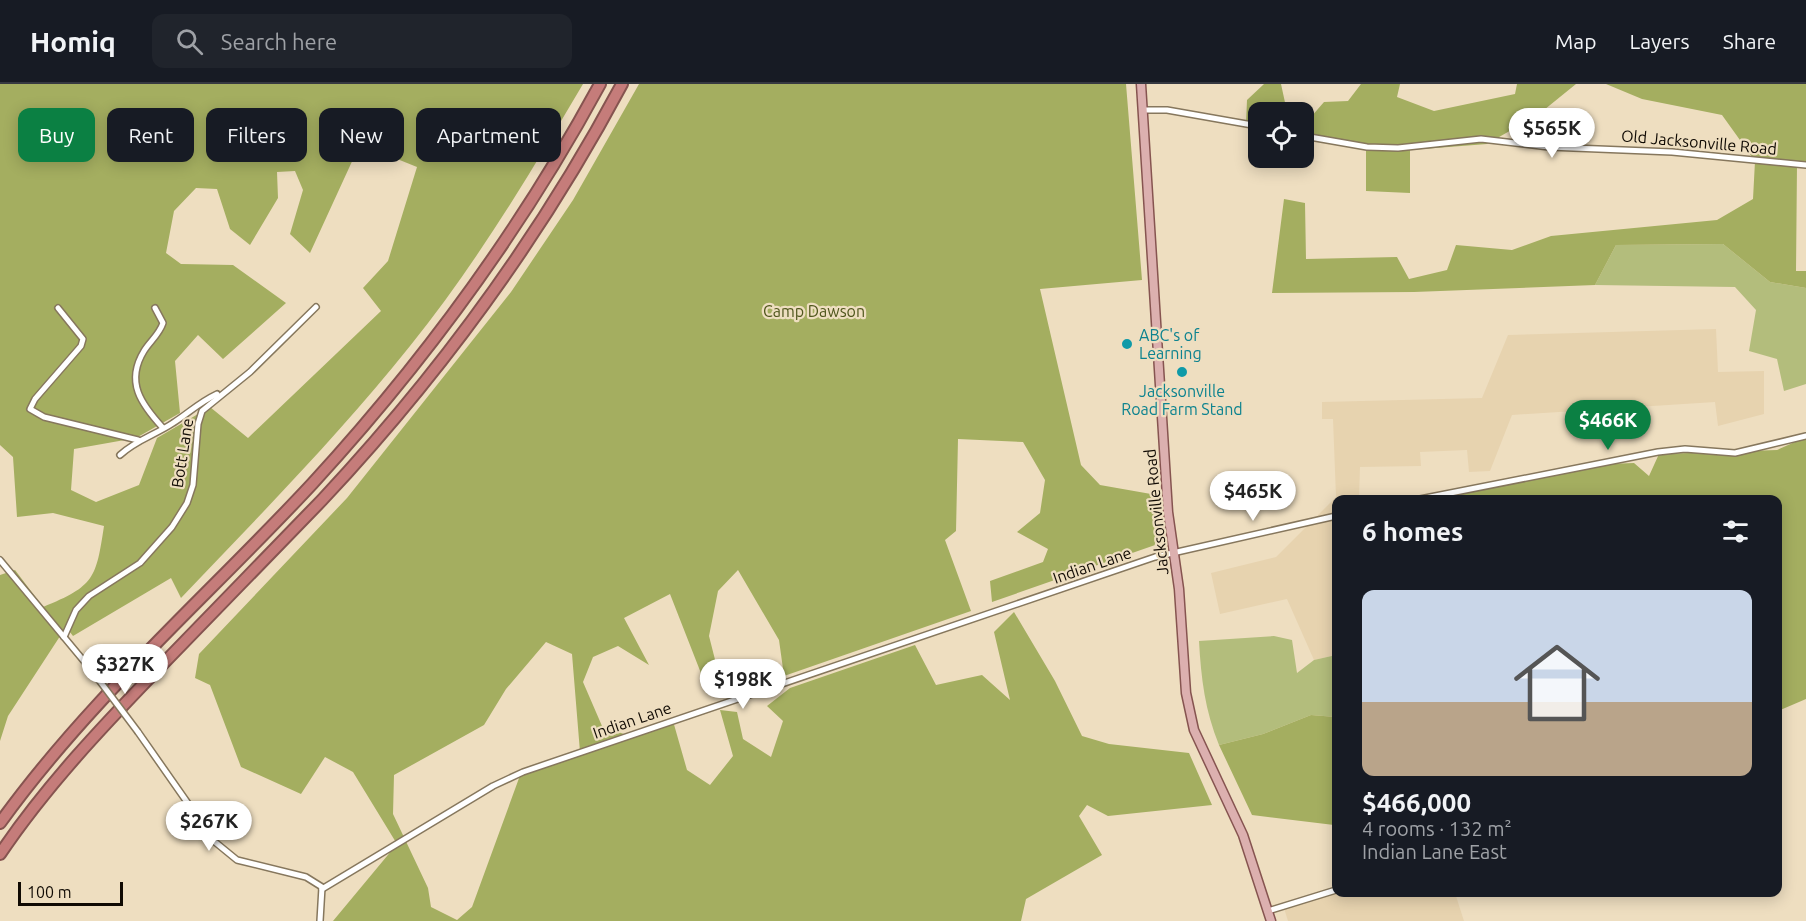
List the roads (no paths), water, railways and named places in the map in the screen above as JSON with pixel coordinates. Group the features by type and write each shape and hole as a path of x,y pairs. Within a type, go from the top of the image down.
{"highway":[{"path":"0,823 72,733 310,486 399,384 461,304 518,223 600,84"},
{"path":"0,854 86,746 323,498 435,370 534,233 622,84"}],"main road":[{"name":"Jacksonville Road","path":"1141,84 1168,512 1175,552 1189,712 1201,748 1243,835 1271,921"}],"street":[{"path":"1143,110 1167,110 1248,124"},
{"name":"Old Jacksonville Road","path":"1314,138 1368,147 1401,147 1481,139 1550,147 1672,152 1806,165"},
{"name":"Bott Lane","path":"64,637 76,610 88,596 140,563 172,527 190,494 197,460 198,424 202,411 259,364 316,307"},
{"path":"57,309 83,339 81,346 34,399 30,409 44,417 138,440"},
{"path":"155,309 163,323 145,349 134,379 138,393 163,428"},
{"path":"120,455 138,440 163,428 192,406 226,390"},
{"path":"1440,495 1658,452 1685,449 1735,453 1806,436"},
{"name":"Indian Lane","path":"322,889 493,786 514,776 1175,552 1332,517"},
{"path":"0,560 93,672 215,842 228,856 237,860 317,883 322,889 320,921"},
{"path":"1268,911 1332,891"}],"place":[{"name":"ABC's of Learning","path":"1127,344"},
{"name":"Jacksonville Road Farm Stand","path":"1182,372"}],"park label":[{"name":"Camp Dawson","path":"814,311"}]}
